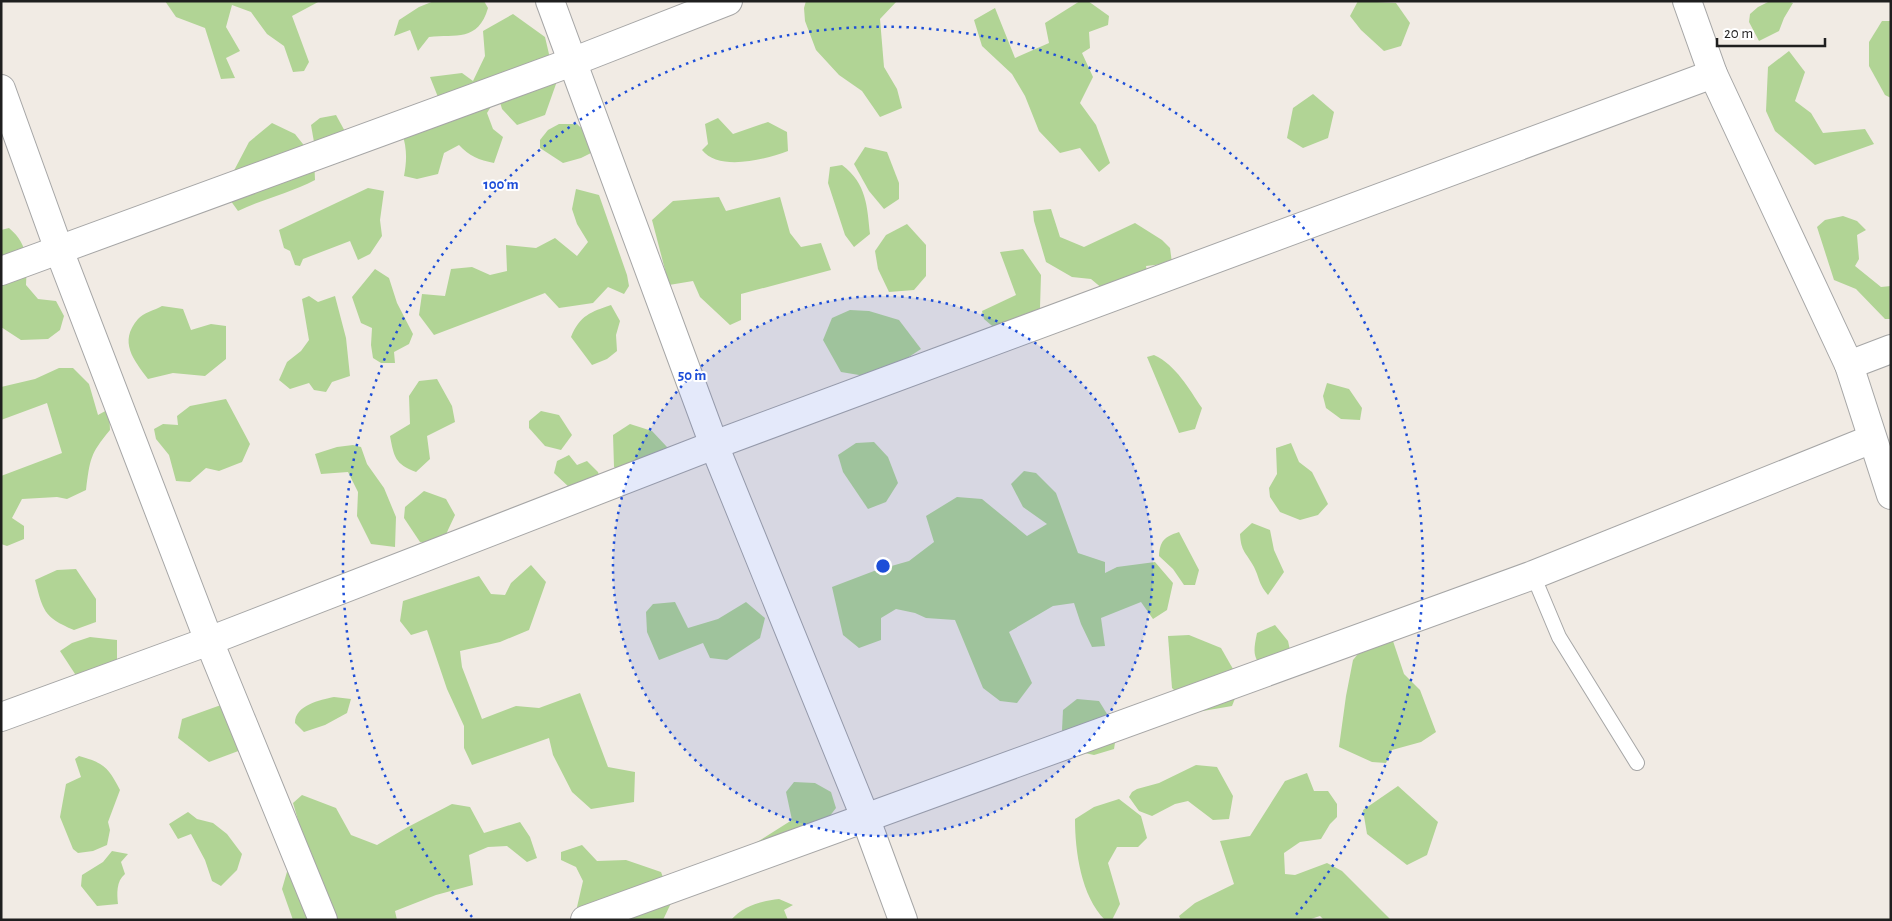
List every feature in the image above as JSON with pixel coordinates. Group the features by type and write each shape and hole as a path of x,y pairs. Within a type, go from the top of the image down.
{"street":[{"path":"550,1 714,445 865,817 903,920"},
{"path":"1,271 572,62 728,1"},
{"path":"1687,1 1713,74 1849,364 1891,495"},
{"path":"1,716 209,641 714,445 1713,74"},
{"path":"1,89 60,250 209,641 323,920"},
{"path":"1849,364 1891,349"},
{"path":"585,920 1533,575 1872,440"}],"lane":[{"path":"1533,575 1560,637 1637,763"}],"green space":[{"path":"165,1 320,1 292,16 309,62 304,71 293,72 284,46 267,34 251,12 232,5 226,27 240,51 226,58 235,78 221,79 205,28 176,17"},
{"path":"434,1 484,1 488,8 484,19 472,31 465,34 429,37 418,51 410,30 394,36 399,20 419,7"},
{"path":"806,1 897,1 880,19 884,67 897,89 902,108 880,117 862,91 839,75 816,50 805,21 804,8"},
{"path":"1080,1 1088,1 1109,16 1108,25 1089,32 1090,48 1082,53 1093,77 1080,103 1096,125 1110,163 1099,172 1080,148 1060,153 1039,131 1025,96 1012,74 982,46 974,20 995,8 1015,58 1049,43 1045,23"},
{"path":"1358,1 1396,3 1410,23 1401,46 1384,51 1361,30 1350,16"},
{"path":"1770,1 1788,1 1793,3 1779,31 1759,41 1749,22 1750,14 1758,7"},
{"path":"513,14 545,37 556,84 545,115 517,125 502,109 498,95 487,113 493,129 503,137 494,163 475,157 459,145 444,153 438,174 417,179 404,176 406,154 402,133 440,102 430,77 462,73 473,81 485,56 483,31"},
{"path":"1882,21 1891,21 1891,98 1885,95 1869,66 1869,42"},
{"path":"1789,51 1805,72 1795,101 1811,113 1823,133 1865,129 1874,144 1815,165 1775,131 1766,111 1768,67"},
{"path":"1313,94 1334,112 1328,138 1303,148 1287,138 1293,108"},
{"path":"336,115 353,146 343,162 327,161 314,142 311,125 320,118"},
{"path":"718,118 733,134 768,122 787,132 788,151 744,162 720,161 710,157 702,150 708,144 705,124"},
{"path":"272,123 295,134 314,158 315,180 238,211 228,197 228,182 249,142"},
{"path":"559,124 577,124 591,137 591,153 563,163 540,148 540,140 548,130"},
{"path":"865,147 887,152 899,183 899,199 884,209 869,191 854,164"},
{"path":"842,165 850,172 861,188 868,214 870,234 854,247 845,235 828,183 830,167"},
{"path":"368,188 384,191 380,220 382,236 370,254 358,260 350,241 303,259 300,266 295,265 290,251 284,248 279,230"},
{"path":"576,189 599,195 627,275 629,286 624,294 608,287 593,303 559,308 545,293 434,335 419,315 422,294 445,296 451,269 472,267 490,275 507,271 506,245 536,248 555,238 577,256 588,242 577,224 572,209"},
{"path":"719,197 726,211 780,197 790,233 801,247 821,243 831,270 741,294 741,320 730,325 700,297 693,281 669,285 652,220 673,201"},
{"path":"1051,209 1060,237 1084,247 1135,223 1162,240 1170,248 1172,263 1146,266 1149,282 1115,299 1091,279 1072,277 1046,262 1034,221 1033,211"},
{"path":"1843,216 1857,221 1866,230 1857,235 1859,259 1855,266 1881,287 1891,286 1891,319 1885,319 1856,289 1834,280 1817,227 1825,220"},
{"path":"907,224 926,245 926,276 914,290 889,292 878,269 875,251 886,235"},
{"path":"9,228 16,234 23,247 26,261 26,285 38,299 56,301 64,316 60,330 48,339 21,340 1,327 1,230"},
{"path":"1023,249 1041,275 1040,308 1020,331 1004,336 984,319 982,311 1016,295 1000,252"},
{"path":"375,269 389,278 397,303 413,334 409,344 394,352 395,363 381,363 373,358 371,345 372,328 361,323 352,297"},
{"path":"309,296 318,302 335,296 346,338 350,376 332,382 326,392 314,390 309,383 290,389 279,380 287,362 301,351 309,340 302,299"},
{"path":"611,305 620,321 616,335 617,351 607,359 592,365 571,337 578,324 587,315"},
{"path":"162,306 183,309 191,330 211,324 226,326 226,359 205,376 173,373 148,379 133,358 130,350 129,335 132,327 140,317"},
{"path":"850,310 869,311 899,320 921,349 877,378 841,372 823,340 832,318"},
{"path":"1154,355 1162,359 1175,371 1202,408 1195,429 1179,433 1147,357"},
{"path":"59,368 73,368 89,384 98,415 109,409 110,430 98,445 92,457 86,490 67,499 57,497 22,499 12,518 24,526 24,539 7,546 1,544 1,476 62,453 47,403 1,420 1,387 35,379"},
{"path":"437,379 452,406 455,422 427,436 430,459 416,472 400,463 394,455 390,436 410,424 409,396 419,381"},
{"path":"1327,383 1349,389 1362,408 1360,420 1341,419 1326,408 1323,396"},
{"path":"226,399 250,444 242,462 219,471 206,468 190,482 176,481 169,455 156,439 154,429 163,424 178,425 177,416 190,406"},
{"path":"541,411 559,415 572,435 561,450 545,446 529,428 529,421"},
{"path":"630,424 652,431 667,447 668,467 628,479 614,467 613,435"},
{"path":"874,442 888,457 898,483 886,502 868,509 843,472 838,455 856,443"},
{"path":"1291,443 1299,462 1312,472 1328,504 1318,515 1300,520 1280,512 1270,497 1269,488 1277,474 1276,448"},
{"path":"353,445 361,447 367,464 384,488 396,517 395,547 371,544 357,516 358,492 348,472 321,474 315,454 337,447"},
{"path":"569,455 577,465 587,461 598,472 601,482 570,488 554,473 557,461"},
{"path":"1024,471 1036,473 1056,493 1078,553 1105,562 1105,573 1117,567 1155,562 1173,583 1167,610 1153,619 1141,602 1101,618 1105,646 1092,647 1074,603 1053,606 1009,632 1032,683 1017,703 1000,701 983,688 955,620 926,618 915,613 896,609 881,618 881,640 859,648 843,635 832,587 874,571 909,561 934,542 926,516 957,497 982,499 1027,536 1047,524 1023,507 1011,484"},
{"path":"424,491 446,499 455,515 441,545 420,542 404,518 405,507"},
{"path":"1252,523 1270,530 1274,550 1284,572 1268,595 1241,545 1240,534"},
{"path":"1179,532 1199,570 1195,585 1184,585 1173,569 1159,556 1160,547 1164,540"},
{"path":"531,565 546,582 529,630 500,642 460,651 462,667 482,719 516,706 539,708 580,693 608,767 635,772 634,802 591,809 572,792 553,755 549,738 472,765 464,748 464,726 447,689 427,630 411,635 400,621 403,601 479,576 491,594 505,595 511,583"},
{"path":"76,569 96,599 96,622 74,630 56,621 46,611 40,599 35,580 57,570"},
{"path":"675,602 688,628 718,619 746,602 765,618 760,638 727,660 710,658 703,643 659,660 647,632 646,612 653,604"},
{"path":"1275,625 1288,641 1293,664 1268,676 1255,656 1255,641 1257,633"},
{"path":"1189,635 1221,648 1241,683 1232,706 1197,712 1172,688 1168,636"},
{"path":"90,637 117,640 117,661 77,677 60,651 72,643"},
{"path":"1393,641 1404,674 1420,690 1436,732 1421,742 1392,750 1386,763 1372,762 1339,747 1346,696 1353,660 1366,644"},
{"path":"334,697 351,699 347,713 325,725 304,732 295,723 299,712 309,704"},
{"path":"1077,699 1099,701 1117,730 1114,749 1094,755 1071,750 1062,730 1063,710"},
{"path":"221,705 241,750 209,762 178,738 182,719"},
{"path":"79,756 104,767 120,790 108,822 110,830 107,845 93,851 78,853 73,849 60,817 66,784 81,777 75,759"},
{"path":"1196,765 1217,767 1233,796 1229,819 1213,820 1188,801 1175,804 1152,816 1139,811 1129,797 1137,789 1159,783"},
{"path":"1307,773 1314,791 1328,791 1337,804 1337,817 1330,824 1321,839 1300,842 1284,853 1285,874 1295,875 1327,863 1342,871 1391,920 1324,920 1320,916 1308,920 1181,920 1179,916 1195,903 1234,884 1220,841 1250,836 1285,781"},
{"path":"794,782 815,783 831,792 836,808 819,830 746,849 792,820 786,792"},
{"path":"1398,786 1438,822 1427,855 1407,865 1367,834 1363,810"},
{"path":"302,795 336,808 351,835 377,845 452,804 470,807 484,833 520,822 530,837 537,858 527,862 507,846 488,847 469,855 473,885 436,895 395,911 397,920 293,920 282,889 300,827 293,803"},
{"path":"1119,799 1141,816 1147,838 1138,847 1117,847 1108,863 1120,904 1112,920 1105,920 1090,899 1085,886 1078,859 1075,819 1094,807"},
{"path":"188,812 197,819 213,823 227,834 242,854 237,870 221,886 212,881 205,860 191,834 178,839 169,824"},
{"path":"582,845 597,861 626,860 661,872 672,901 663,920 582,920 577,907 583,881 576,867 561,860 561,852"},
{"path":"112,851 128,854 121,862 125,874 120,880 117,892 118,904 97,906 81,886 82,875 103,862"},
{"path":"779,899 793,905 784,910 788,920 731,920 741,911 753,905"}]}
